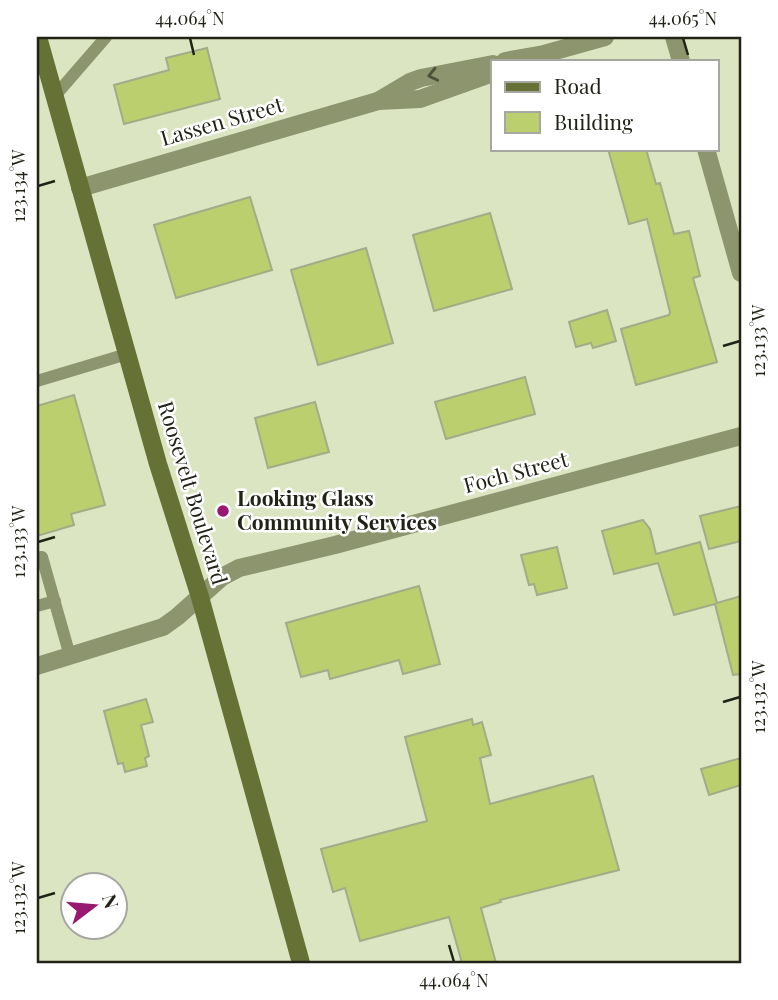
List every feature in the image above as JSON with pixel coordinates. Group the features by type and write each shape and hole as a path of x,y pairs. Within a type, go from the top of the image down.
{"main road":[{"name":"Roosevelt Boulevard","path":"38,37 158,464 200,597 301,963"}],"street":[{"path":"511,60 605,37"},
{"path":"674,37 681,60"},
{"path":"529,60 544,54"},
{"name":"Lassen Street","path":"79,188 378,101 421,78 491,64"},
{"name":"Lassen Street","path":"378,101 420,99 491,74"},
{"path":"706,150 741,273"},
{"name":"Foch Street","path":"37,666 163,627 222,577 239,568 348,542 741,436"}],"lane":[{"path":"54,97 106,37"},
{"path":"37,381 127,354"},
{"path":"37,558 42,556 70,656"},
{"path":"37,606 55,601"}],"building":[{"path":"207,48 220,99 124,124 114,85 169,70 166,58"},
{"path":"608,150 646,150 656,184 660,183 674,234 689,231 700,276 693,278 717,362 636,385 621,329 669,315 670,312 647,219 629,224"},
{"path":"250,197 272,270 176,298 154,225"},
{"path":"490,213 512,289 434,311 413,235"},
{"path":"366,248 393,343 318,365 291,270"},
{"path":"607,310 616,341 593,348 591,343 576,347 569,322"},
{"path":"525,377 535,414 446,439 435,402"},
{"path":"74,395 105,505 71,514 74,525 37,536 37,406"},
{"path":"315,402 329,452 268,468 255,418"},
{"path":"741,506 741,541 709,549 700,516"},
{"path":"643,520 650,529 656,554 700,542 717,603 741,596 741,674 733,675 715,604 674,615 658,563 614,574 602,531"},
{"path":"557,547 567,588 537,595 534,584 529,585 521,555"},
{"path":"419,586 440,664 403,674 399,660 330,679 328,670 301,677 286,623"},
{"path":"146,699 153,722 141,725 149,756 145,758 147,766 125,772 123,763 118,764 104,711"},
{"path":"472,719 473,725 482,722 491,755 480,758 490,804 593,776 619,870 500,900 501,902 481,908 496,963 462,963 449,917 360,941 345,888 333,892 321,849 427,821 405,737"},
{"path":"741,758 741,785 709,795 701,769"}],"place":[{"name":"Looking Glass Community Services","path":"223,511"}]}
